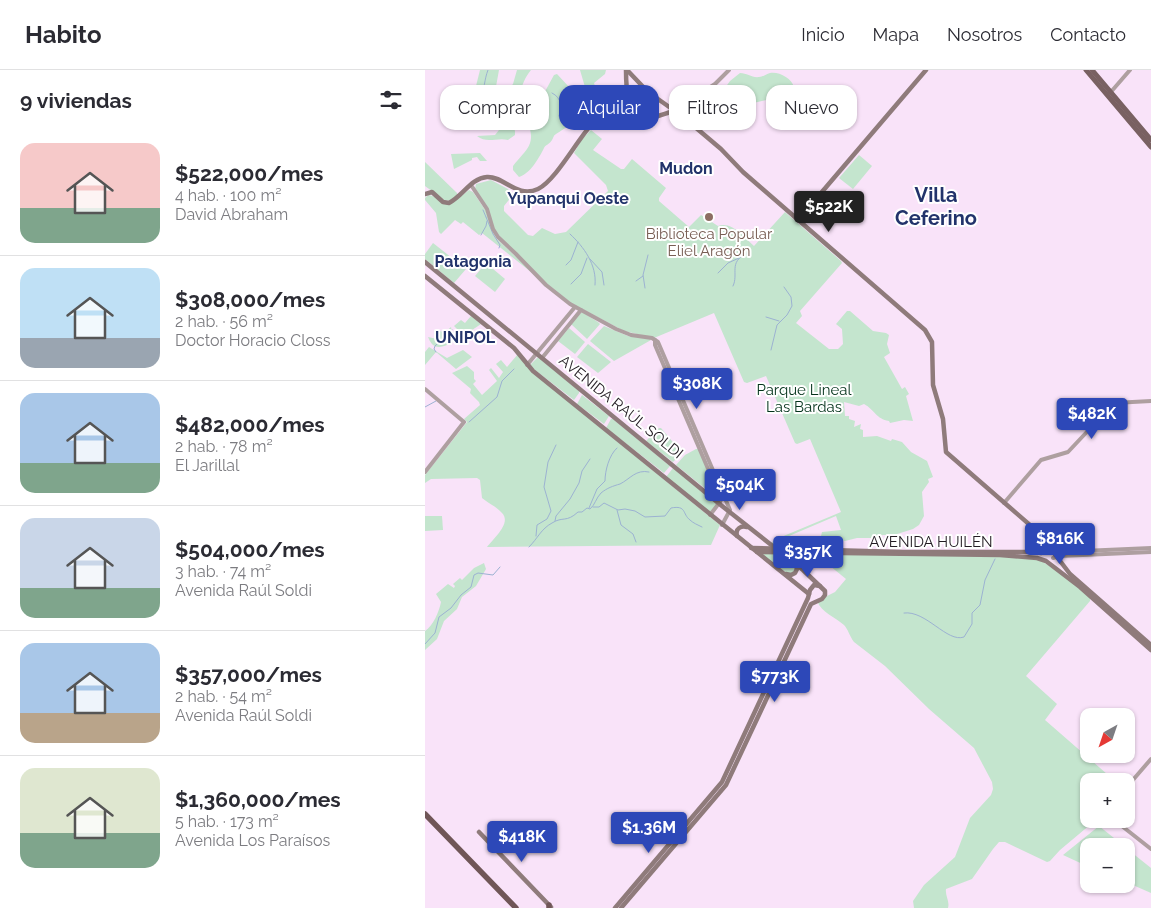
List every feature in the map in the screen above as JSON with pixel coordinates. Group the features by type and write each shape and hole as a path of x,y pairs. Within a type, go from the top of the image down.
{"highway":[{"path":"425,814 517,908"}],"main road":[{"path":"626,70 626,83"},
{"path":"626,70 644,88 669,108"},
{"path":"798,220 926,70"},
{"path":"1085,70 1109,93 1151,140"},
{"path":"1092,70 1151,147"},
{"path":"663,114 667,110 666,106"},
{"path":"659,115 669,112"},
{"path":"425,194 432,192 443,202 449,203 471,185 488,177 494,178 510,187 530,191 542,186 563,163 588,130"},
{"path":"698,130 721,149 741,170 798,220 917,321 931,338 933,346 933,385 943,419 945,451 1039,534 1070,574 1151,645"},
{"name":"AVENIDA RAÚL SOLDI","path":"427,264 429,272 425,275 514,348 527,365 809,594"},
{"name":"AVENIDA RAÚL SOLDI","path":"427,264 821,586"},
{"path":"739,538 737,532 740,527 745,526 755,532"},
{"path":"1032,528 1045,561 1080,587 1151,650"},
{"name":"AVENIDA HUILÉN","path":"751,548 904,552 1041,552 1046,548 1053,553"},
{"name":"AVENIDA HUILÉN","path":"757,552 778,550 789,552 901,555 1000,555 1034,558 1045,561"},
{"path":"788,558 789,552"},
{"path":"1045,561 1050,561 1053,553"},
{"path":"779,570 788,575 793,575 797,570 795,564"},
{"path":"615,908 722,782 809,594 809,590 813,586 821,586 825,591 825,596 811,604 726,784 621,908"},
{"path":"809,594 811,599 815,601"},
{"path":"479,832 550,907"}],"street":[{"path":"714,85 729,70"},
{"path":"1109,93 1129,70"},
{"path":"471,185 487,209 496,235 546,285 575,307 621,332 652,338 658,343 730,512 722,524"},
{"path":"527,365 575,307"},
{"path":"542,358 581,310"},
{"path":"655,340 655,345 720,498 719,504 710,515"},
{"path":"425,389 464,422 425,472"},
{"path":"1004,503 1042,460 1069,452 1114,403 1151,401"},
{"path":"1053,553 1151,548"},
{"path":"1053,553 1151,552"},
{"path":"1135,778 1151,759"},
{"path":"1124,828 1151,850"}],"green space":[{"path":"480,70 499,70 496,85 476,85"},
{"path":"517,70 531,70 523,85 513,84"},
{"path":"580,70 606,70 605,74 594,83 595,85 584,85"},
{"path":"740,73 762,77 773,73 781,74 788,78 794,85 766,85 766,100 756,102 756,85 727,85"},
{"path":"557,74 567,85 559,85 559,130 562,130 545,147 530,169 519,177 513,170 513,166 529,146 531,141 530,130 549,130 549,85 554,75"},
{"path":"499,130 515,131 515,135 508,140 485,140 477,136 495,135"},
{"name":"Parque Lineal Las Bardas","path":"591,130 602,139 593,150 621,169 624,169 632,159 666,188 659,201 689,227 701,215 718,226 723,225 733,228 754,246 785,212 841,261 842,263 800,311 802,316 796,323 829,349 838,349 843,344 842,329 836,324 847,311 850,311 873,331 889,335 887,344 890,353 884,357 902,389 905,387 909,394 906,396 913,421 904,420 890,423 864,404 859,406 844,402 845,416 849,416 849,419 855,421 854,427 861,424 860,429 863,430 863,437 877,436 891,441 892,439 902,442 911,452 927,461 933,477 928,479 929,482 922,492 924,516 919,525 894,535 857,538 845,541 836,538 829,539 819,544 819,549 777,547 772,543 774,540 841,512 810,439 795,443 766,376 747,383 744,382 714,313 654,338 624,331 571,303 547,284 496,232 475,189 476,184 491,180 508,189 512,196 504,206 504,211 528,235 533,236 542,228 555,234 566,232 608,191 606,185 574,153 582,139","holes":["836,516 841,530 822,532 819,544 776,545 775,542"]},
{"path":"480,153 487,161 480,161 477,157 472,158 472,160 454,169 451,154"},
{"path":"859,155 872,166 853,189 839,178"},
{"path":"425,162 457,193 450,201 444,200 425,186"},
{"path":"469,190 473,192 486,211 496,238 541,280 482,233 479,235 463,222 461,224 455,220 441,234 439,232 436,213 425,198 431,195 445,203 451,204"},
{"path":"433,243 466,269 454,283 425,259 425,254"},
{"path":"486,263 505,279 495,292 475,276"},
{"path":"582,312 600,324 587,339 571,324"},
{"path":"471,316 481,324 460,338 439,347 433,345 430,341 428,337 437,339 439,330 444,333 451,327 452,332 456,333 458,330 454,326 461,320 465,323"},
{"path":"604,326 628,336 651,340 614,361 590,341"},
{"path":"569,328 585,342 575,354 558,341"},
{"path":"588,344 611,362 598,373 577,357"},
{"path":"429,347 447,358 463,350 472,357 456,369 436,352 425,365 425,352"},
{"path":"518,354 531,371 720,525 711,545 487,547 501,531 505,521 498,509 482,498 480,480 477,478 431,479 425,483 425,475 467,422 464,419 480,405 470,393 471,389 452,373 467,366 474,372 474,379 476,381 473,384 482,395 497,381 489,370 491,368 499,378 503,372 496,364 501,360 507,367"},
{"path":"538,357 579,391 574,400 531,367 530,365"},
{"path":"582,395 609,416 604,424 577,404"},
{"path":"611,419 670,466 664,473 606,428"},
{"path":"659,428 682,453 673,462 646,441"},
{"path":"698,449 719,497 718,499 676,465 685,455"},
{"path":"673,468 717,504 710,512 666,477"},
{"path":"425,516 442,516 443,530 425,531"},
{"path":"779,553 795,566 796,571 788,574 763,556 763,554"},
{"path":"819,554 1005,556 1040,560 1062,574 1090,598 1090,601 1026,676 1057,704 1045,720 1080,750 1080,763 1094,763 1106,773 1080,773 1080,828 1086,828 1050,861 1047,862 1005,842 999,842 972,879 946,889 948,908 914,908 913,901 924,885 955,857 970,818 991,795 993,789 992,782 974,748 929,709 885,666 854,642 844,625 825,612 819,605 817,601 835,592 846,579 819,557"},
{"path":"484,563 486,569 476,586 462,597 457,609 444,621 437,639 425,650 425,631 431,626 441,602 436,594 448,584 454,588 453,584 460,578 462,580 474,568"},
{"path":"1097,828 1102,828 1114,838 1084,838"},
{"path":"1080,841 1080,863 1063,855"},
{"path":"1135,855 1151,868 1151,893 1135,886"}],"waterway":[{"path":"484,85 488,70"},
{"path":"552,93 559,100"},
{"path":"483,210 486,217"},
{"path":"486,217 500,245 499,248"},
{"path":"481,235 487,221"},
{"path":"570,234 589,257 594,270 595,285"},
{"path":"566,265 571,260 578,242"},
{"path":"733,286 737,261 746,254"},
{"path":"645,288 643,275 648,255"},
{"path":"571,284 581,274 587,258"},
{"path":"718,273 728,263 739,258"},
{"path":"590,259 602,272 604,285"},
{"path":"636,281 643,276"},
{"path":"771,350 777,325 787,315 792,306 791,297 784,287"},
{"path":"766,317 779,321"},
{"path":"436,352 435,346 452,330"},
{"path":"469,422 497,397 502,381 514,369"},
{"path":"425,407 436,401"},
{"path":"536,536 537,525 547,519 551,511 544,487 548,462 556,445"},
{"path":"589,508 597,489 605,481 608,463 617,448"},
{"path":"555,521 556,516 570,499 579,483 582,471 590,459"},
{"path":"529,547 548,525 582,512 587,508 590,509 599,495 612,486 620,484 637,473 649,472"},
{"path":"593,507 599,507 604,503 618,510 635,511 645,517 665,516 671,508 676,507 682,509 691,521 702,527"},
{"path":"617,510 621,525 633,534 636,542"},
{"path":"904,613 920,616 957,638 964,637 972,624 972,613 980,605 985,580 995,559"},
{"path":"425,644 435,633 439,617 451,608 461,595 471,587 474,575 478,573 493,575 500,567"}],"place":[{"name":"Biblioteca Popular Eliel Aragón","path":"709,217"}],"district":[{"name":"Mudon","path":"686,168"},
{"name":"Yupanqui Oeste","path":"568,198"},
{"name":"Villa Ceferino","path":"936,206"},
{"name":"Patagonia","path":"473,261"},
{"name":"UNIPOL","path":"465,337"}]}
